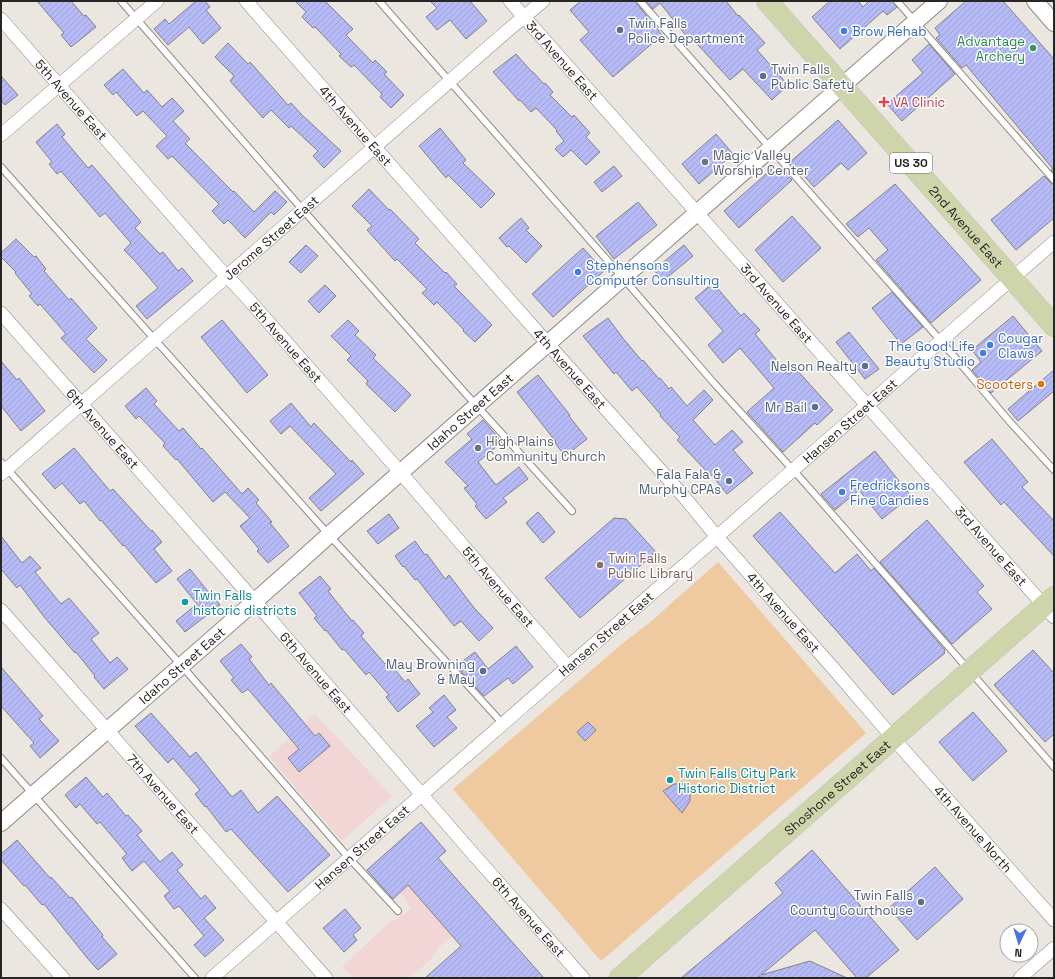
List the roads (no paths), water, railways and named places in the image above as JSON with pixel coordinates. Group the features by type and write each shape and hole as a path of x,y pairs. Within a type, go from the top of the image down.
{"main road":[{"name":"2nd Avenue East","path":"767,1 1054,326"},
{"name":"Shoshone Street East","path":"620,978 970,671 1051,606"}],"street":[{"path":"1,135 156,1"},
{"name":"4th Avenue East","path":"246,1 675,487 893,738"},
{"name":"3rd Avenue East","path":"510,1 867,405 1051,606"},
{"name":"Jerome Street East","path":"3,469 82,404 302,210 543,1"},
{"name":"Idaho Street East","path":"1,823 181,665 256,602 329,535 939,1"},
{"path":"1035,1 1054,23"},
{"name":"5th Avenue East","path":"1,19 401,473 568,667"},
{"name":"Hansen Street East","path":"212,978 1054,242"},
{"name":"6th Avenue East","path":"1,313 256,602 467,847 583,978"},
{"name":"7th Avenue East","path":"1,610 326,978"},
{"name":"4th Avenue North","path":"893,738 1054,920"},
{"path":"1,909 62,978"},
{"path":"1020,978 1054,948"}],"lane":[{"path":"121,1 302,210 572,511"},
{"path":"379,1 1054,767"},
{"path":"640,1 941,341 1010,422 1054,470"},
{"path":"897,1 1054,180"},
{"path":"1,167 329,535 502,724"},
{"path":"3,469 181,665 349,858 398,911"},
{"path":"1,758 195,978"}],"place":[{"name":"Twin Falls Police Department","path":"620,30"},
{"name":"Brow Rehab","path":"844,31"},
{"name":"Advantage Archery","path":"1033,48"},
{"name":"Twin Falls Public Safety","path":"763,76"},
{"name":"VA Clinic","path":"884,102"},
{"name":"Magic Valley Worship Center","path":"705,162"},
{"name":"Stephensons Computer Consulting","path":"578,272"},
{"name":"Cougar Claws","path":"990,345"},
{"name":"The Good Life Beauty Studio","path":"983,353"},
{"name":"Nelson Realty","path":"865,366"},
{"name":"Scooters","path":"1041,384"},
{"name":"Mr Bail","path":"815,407"},
{"name":"High Plains Community Church","path":"478,448"},
{"name":"Fala Fala & Murphy CPAs","path":"729,481"},
{"name":"Fredricksons Fine Candies","path":"842,492"},
{"name":"Twin Falls Public Library","path":"600,565"},
{"name":"Twin Falls historic districts","path":"185,602"},
{"name":"May Browning & May","path":"483,671"},
{"name":"Twin Falls City Park Historic District","path":"670,780"},
{"name":"Twin Falls County Courthouse","path":"921,902"}]}
